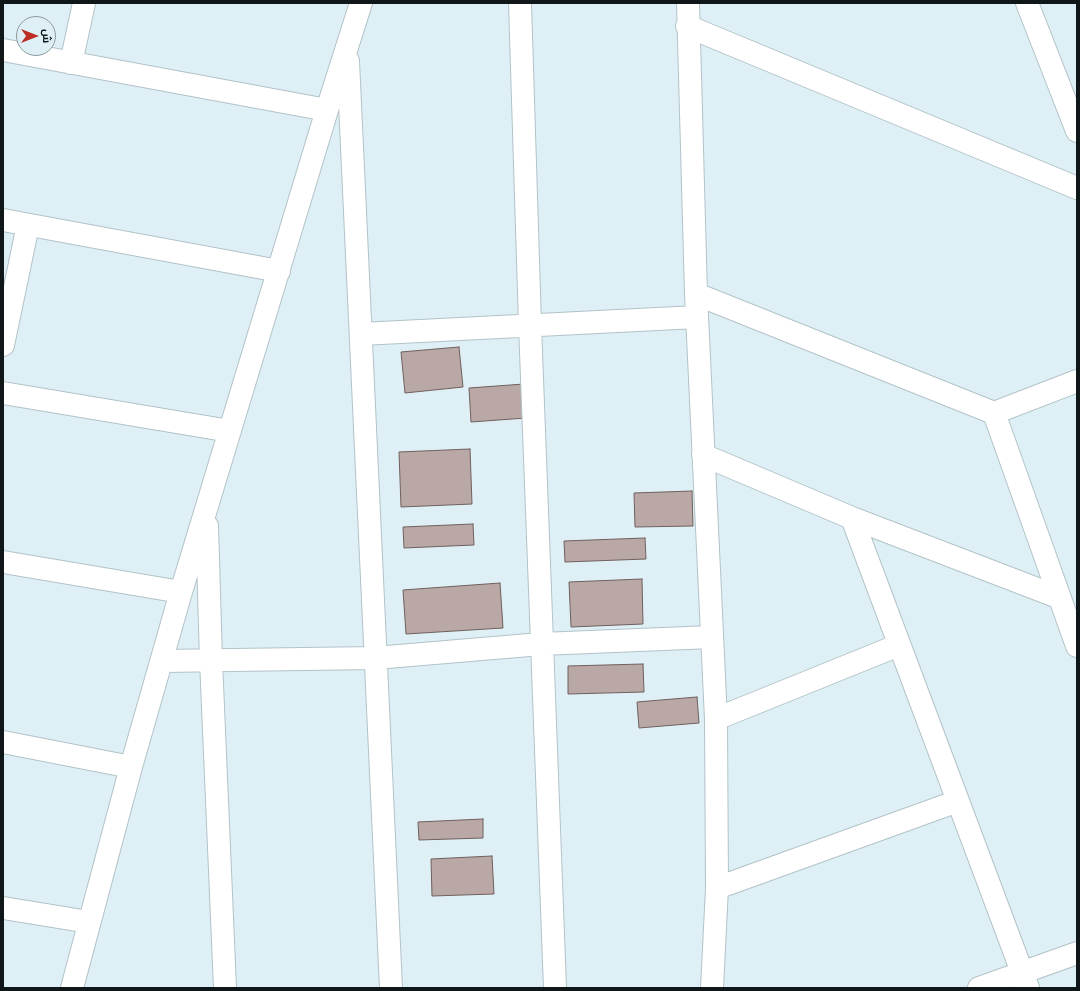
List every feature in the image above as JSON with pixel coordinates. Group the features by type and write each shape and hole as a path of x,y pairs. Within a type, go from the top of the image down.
{"street":[{"path":"71,63 84,3"},
{"path":"72,988 131,767 181,592 327,110 361,3"},
{"path":"520,3 541,644 555,988"},
{"path":"688,3 696,294 716,719 717,888 712,988"},
{"path":"1027,3 1077,131"},
{"path":"688,26 1077,188"},
{"path":"347,46 390,988"},
{"path":"3,50 327,110"},
{"path":"3,220 279,271"},
{"path":"3,345 28,225"},
{"path":"696,294 994,413 1077,381"},
{"path":"361,334 697,317"},
{"path":"3,393 230,431"},
{"path":"994,413 1077,646"},
{"path":"703,455 852,518 1058,596"},
{"path":"207,509 211,660 225,988"},
{"path":"852,518 1025,980"},
{"path":"3,562 181,592"},
{"path":"162,661 375,658 541,644 712,637"},
{"path":"716,719 899,645"},
{"path":"3,742 131,767"},
{"path":"717,888 958,801"},
{"path":"3,908 89,922"},
{"path":"979,988 1025,980 1077,953"}],"building":[{"path":"459,347 463,387 405,393 401,352"},
{"path":"524,384 526,418 471,422 469,388"},
{"path":"470,449 472,504 401,507 399,452"},
{"path":"692,491 693,526 635,527 634,493"},
{"path":"473,524 474,545 404,548 403,527"},
{"path":"645,538 646,559 565,562 564,541"},
{"path":"642,579 643,624 571,627 569,582"},
{"path":"500,583 503,628 406,634 403,590"},
{"path":"643,664 644,692 568,694 568,666"},
{"path":"697,697 699,723 639,728 637,702"},
{"path":"483,819 483,838 419,840 418,822"},
{"path":"492,856 494,894 432,896 431,859"}]}
